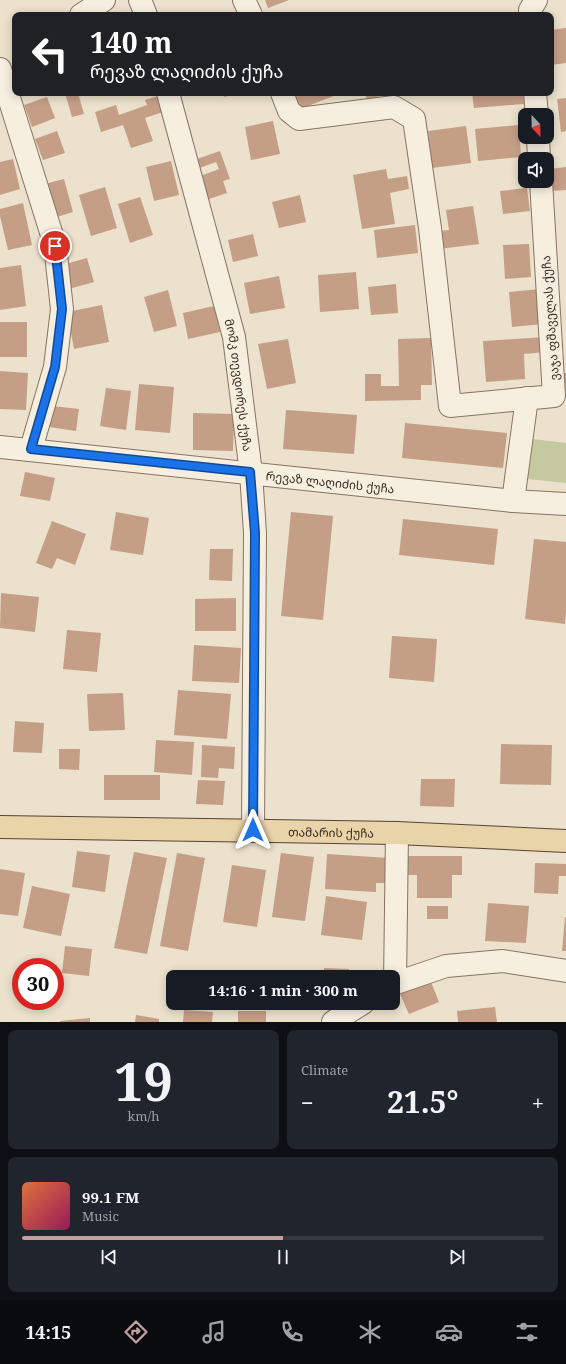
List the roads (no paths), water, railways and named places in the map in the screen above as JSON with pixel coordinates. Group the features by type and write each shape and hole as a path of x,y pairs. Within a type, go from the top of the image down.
{"main road":[{"name":"თამარის ქუჩა","path":"0,827 397,833 566,840"}],"street":[{"path":"86,12 104,0"},
{"path":"140,0 145,12"},
{"path":"244,0 250,12"},
{"path":"530,12 536,0"},
{"path":"12,60 0,68 55,246 62,309 55,367 31,449"},
{"name":"მომკ თევდორეს ქუჩა","path":"169,96 234,337 250,472 255,533 253,830"},
{"path":"283,96 289,111 299,119 394,107 414,119 430,228 450,406 527,398 514,501"},
{"path":"535,96 536,108"},
{"name":"ვაჯა ფშაველას ქუჩა","path":"527,398 554,396 541,188"},
{"name":"რევაზ ლაღიძის ქუჩა","path":"0,446 514,501 566,504"},
{"path":"394,970 397,833"},
{"path":"400,982 446,966 503,961 566,971"},
{"path":"332,1022 352,1010"}]}
